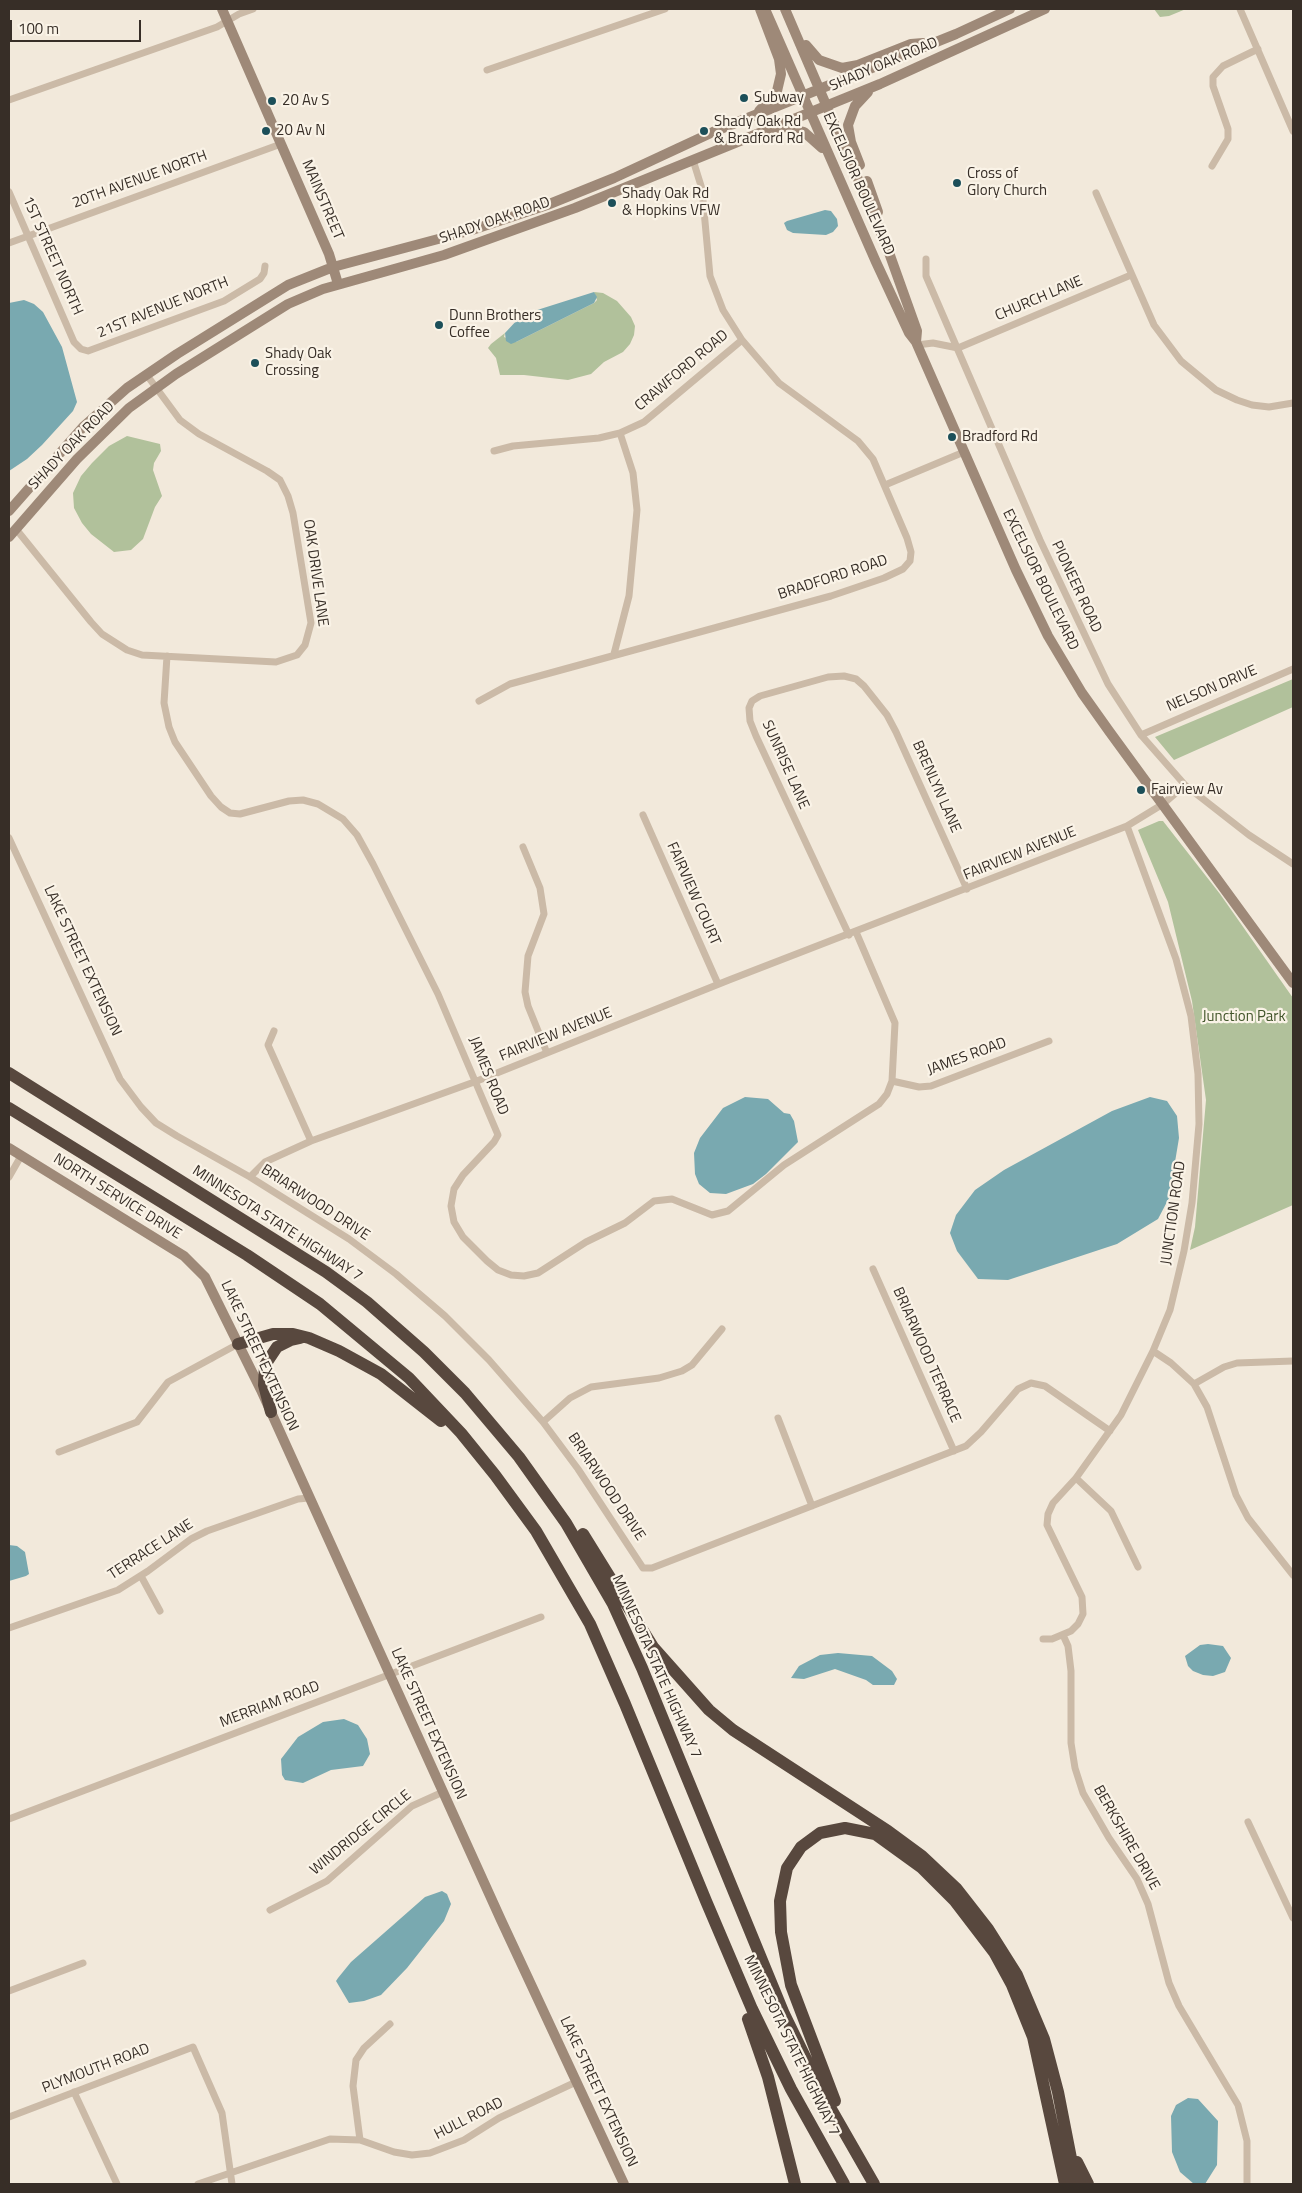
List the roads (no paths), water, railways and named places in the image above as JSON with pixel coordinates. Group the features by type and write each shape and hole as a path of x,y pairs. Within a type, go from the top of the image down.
{"highway":[{"name":"MINNESOTA STATE HIGHWAY 7","path":"9,1073 326,1272 367,1302 424,1352 470,1398 520,1457 566,1523 616,1612 642,1668 784,2014 827,2102 875,2184"},
{"name":"MINNESOTA STATE HIGHWAY 7","path":"9,1108 247,1255 320,1304 408,1378 461,1433 495,1475 536,1530 590,1624 626,1704 706,1901 773,2053 844,2184"},
{"path":"238,1344 273,1334 293,1334 309,1338 381,1374 440,1420 495,1475"},
{"path":"271,1412 263,1374 268,1360 277,1347 284,1343 309,1338"},
{"path":"520,1457 574,1520 653,1647 703,1705 740,1734 903,1841 933,1866 965,1898 998,1942 1028,1998 1044,2039 1078,2164 1088,2184"},
{"path":"875,2184 830,2090 801,2015 787,1967 781,1932 782,1887 790,1862 800,1847 813,1837 828,1830 845,1828 876,1834 922,1868 969,1916 994,1952 1012,1985 1033,2038 1065,2184"},
{"path":"706,1901 766,2070 794,2184"},
{"path":"1058,2092 1076,2184"}],"main road":[{"name":"MAINSTREET","path":"222,9 333,267 338,284"},
{"path":"755,115 772,98 780,82 781,74 779,59 760,9"},
{"name":"EXCELSIOR BOULEVARD","path":"765,9 880,271 909,334 916,343 1026,593 1048,636 1094,710 1293,983"},
{"path":"785,9 813,56 834,67 848,68 911,44 931,43"},
{"name":"EXCELSIOR BOULEVARD","path":"785,9 887,247 917,331 916,343"},
{"name":"SHADY OAK ROAD","path":"9,511 83,427 110,401 146,374 288,285 333,267 472,230 547,204 1010,9"},
{"name":"SHADY OAK ROAD","path":"9,537 103,431 155,388 288,304 338,284 444,255 506,234 828,106 1045,9"},
{"path":"880,84 866,93 855,106 849,118 848,133 875,200 887,247"},
{"path":"766,131 785,127 804,132 818,142 830,159"},
{"name":"NORTH SERVICE DRIVE","path":"9,1148 184,1256 205,1277"},
{"name":"LAKE STREET EXTENSION","path":"205,1277 271,1412 389,1674 624,2184"}],"street":[{"path":"9,100 217,26 253,9"},
{"path":"486,70 665,9"},
{"path":"1240,9 1293,131"},
{"path":"1212,166 1228,138 1228,129 1213,86 1213,77 1223,66 1258,49"},
{"name":"20TH AVENUE NORTH","path":"9,243 281,144"},
{"name":"BRADFORD ROAD","path":"479,701 510,684 831,596 884,578 902,569 910,561 911,552 873,458 858,441 779,383 742,340 723,310 713,287 702,190 692,160"},
{"name":"1ST STREET NORTH","path":"9,192 74,342 80,349 88,351"},
{"path":"1096,193 1131,275 1162,337 1180,361 1216,390 1252,405 1269,407 1293,403"},
{"name":"PIONEER ROAD","path":"926,259 926,276 1074,616 1108,684 1141,735 1185,785 1249,835 1293,864"},
{"name":"21ST AVENUE NORTH","path":"88,351 224,301 260,279 264,273 265,266"},
{"name":"CHURCH LANE","path":"958,348 1131,275"},
{"name":"CRAWFORD ROAD","path":"494,451 513,446 599,438 620,433 644,422 742,340"},
{"path":"916,343 933,343 958,348"},
{"name":"OAK DRIVE LANE","path":"16,529 102,634 128,650 142,655 276,662 287,660 297,655 305,645 311,623 294,513 280,480 188,427 168,407 146,374"},
{"path":"614,654 629,596 638,510 633,473 620,433"},
{"path":"885,485 964,452"},
{"name":"JAMES ROAD","path":"167,656 164,703 169,728 175,742 211,796 221,807 230,813 240,814 289,801 303,800 326,808 343,819 357,835 400,916 477,1081 498,1135 494,1142 458,1181 451,1197 452,1214 463,1236 498,1270 511,1275 524,1276 538,1273 586,1242 625,1223 654,1201 672,1199 712,1215 728,1211 784,1166 879,1104 887,1094 892,1081 919,1087 931,1086 1049,1041"},
{"name":"NELSON DRIVE","path":"1141,735 1293,669"},
{"name":"SUNRISE LANE","path":"875,698 856,679 844,676 820,679 760,696 752,701 749,708 750,721 756,736 895,1023 892,1081"},
{"name":"BRENLYN LANE","path":"875,698 896,732 967,889"},
{"name":"FAIRVIEW AVENUE","path":"250,1177 265,1162 312,1141 477,1081 718,984 1127,826 1163,804 1185,785"},
{"name":"FAIRVIEW COURT","path":"644,814 718,984"},
{"name":"JUNCTION ROAD","path":"1063,1635 1071,1632 1078,1624 1084,1609 1082,1597 1051,1537 1047,1525 1048,1514 1053,1503 1076,1478 1110,1431 1153,1351 1170,1310 1178,1281 1192,1203 1200,1124 1198,1074 1191,1016 1176,959 1127,826"},
{"name":"LAKE STREET EXTENSION","path":"9,838 111,1061 131,1096"},
{"path":"523,847 540,888 544,914 528,956 525,992 528,1006 547,1053"},
{"path":"274,1031 268,1045 312,1141"},
{"name":"BRIARWOOD DRIVE","path":"131,1096 156,1123 250,1177 349,1239 396,1274 445,1316 544,1422 578,1469 641,1564 647,1569 954,1451 974,1440 1018,1389 1031,1383 1045,1386 1110,1431"},
{"path":"9,1177 22,1156"},
{"name":"BRIARWOOD TERRACE","path":"873,1269 954,1451"},
{"path":"544,1422 570,1398 591,1387 659,1378 682,1371 692,1365 722,1329"},
{"path":"59,1452 137,1422 168,1382 238,1344"},
{"path":"1153,1351 1171,1363 1194,1384 1207,1407 1236,1495 1248,1518 1293,1576"},
{"path":"1194,1384 1224,1367 1237,1363 1293,1361"},
{"path":"778,1418 812,1506"},
{"path":"1076,1478 1111,1511 1138,1567"},
{"name":"TERRACE LANE","path":"9,1628 118,1590 141,1576 176,1548 199,1535 298,1498 309,1498"},
{"path":"141,1576 160,1611"},
{"name":"MERRIAM ROAD","path":"9,1819 541,1617"},
{"path":"1043,1639 1052,1639 1063,1635"},
{"name":"BERKSHIRE DRIVE","path":"1063,1635 1068,1646 1071,1671 1071,1743 1082,1793 1108,1838 1136,1878 1148,1904 1169,1983 1179,2006 1238,2105 1247,2141 1247,2184"},
{"name":"WINDRIDGE CIRCLE","path":"270,1910 327,1881 412,1806 443,1792"},
{"path":"1248,1822 1293,1918"},
{"path":"9,1991 83,1964"},
{"path":"360,2140 353,2086 355,2066 364,2048 390,2024"},
{"name":"PLYMOUTH ROAD","path":"9,2117 193,2047 222,2112 231,2173"},
{"name":"HULL ROAD","path":"198,2184 330,2139 360,2140 394,2152 412,2155 430,2153 455,2144 500,2118 576,2082"},
{"path":"74,2092 117,2184"},
{"path":"231,2173 232,2184"}],"water":[{"path":"825,210 831,211 837,219 838,226 833,232 826,235 793,233 787,230 784,223 787,221"},
{"path":"594,292 597,297 594,303 516,342 511,344 506,341 505,333 518,319 534,311"},
{"path":"24,300 34,304 43,312 62,347 77,402 73,411 42,445 27,459 9,471 9,303"},
{"path":"745,1097 768,1099 784,1113 790,1114 794,1121 798,1142 766,1174 753,1184 726,1194 710,1193 699,1184 695,1174 694,1153 700,1138 723,1108"},
{"path":"1150,1097 1167,1101 1177,1116 1179,1138 1169,1198 1158,1219 1117,1244 1008,1280 978,1279 957,1251 950,1233 956,1215 975,1190 1004,1170 1112,1111"},
{"path":"9,1545 17,1546 25,1552 29,1574 9,1581"},
{"path":"1200,1645 1223,1646 1231,1658 1225,1672 1213,1676 1203,1675 1193,1671 1188,1666 1185,1656"},
{"path":"838,1653 872,1656 892,1671 897,1679 894,1685 873,1685 866,1680 835,1669 804,1679 791,1678 799,1666 820,1655"},
{"path":"344,1719 358,1725 367,1739 370,1754 363,1766 331,1770 303,1783 285,1780 282,1775 281,1759 298,1737 323,1722"},
{"path":"442,1891 447,1894 451,1904 444,1921 407,1968 381,1995 364,2001 349,2003 336,1981 351,1962 425,1897"},
{"path":"1188,2098 1198,2099 1218,2121 1217,2165 1205,2184 1194,2184 1180,2172 1172,2152 1171,2116 1176,2105"}],"place":[{"name":"Subway","path":"744,98"},
{"name":"20 Av S","path":"272,101"},
{"name":"20 Av N","path":"266,131"},
{"name":"Shady Oak Rd & Bradford Rd","path":"704,131"},
{"name":"Cross of Glory Church","path":"957,183"},
{"name":"Shady Oak Rd & Hopkins VFW","path":"612,203"},
{"name":"Dunn Brothers Coffee","path":"439,325"},
{"name":"Shady Oak Crossing","path":"255,363"},
{"name":"Bradford Rd","path":"952,437"},
{"name":"Fairview Av","path":"1141,790"}],"park label":[{"name":"Junction Park","path":"1244,1017"}]}
